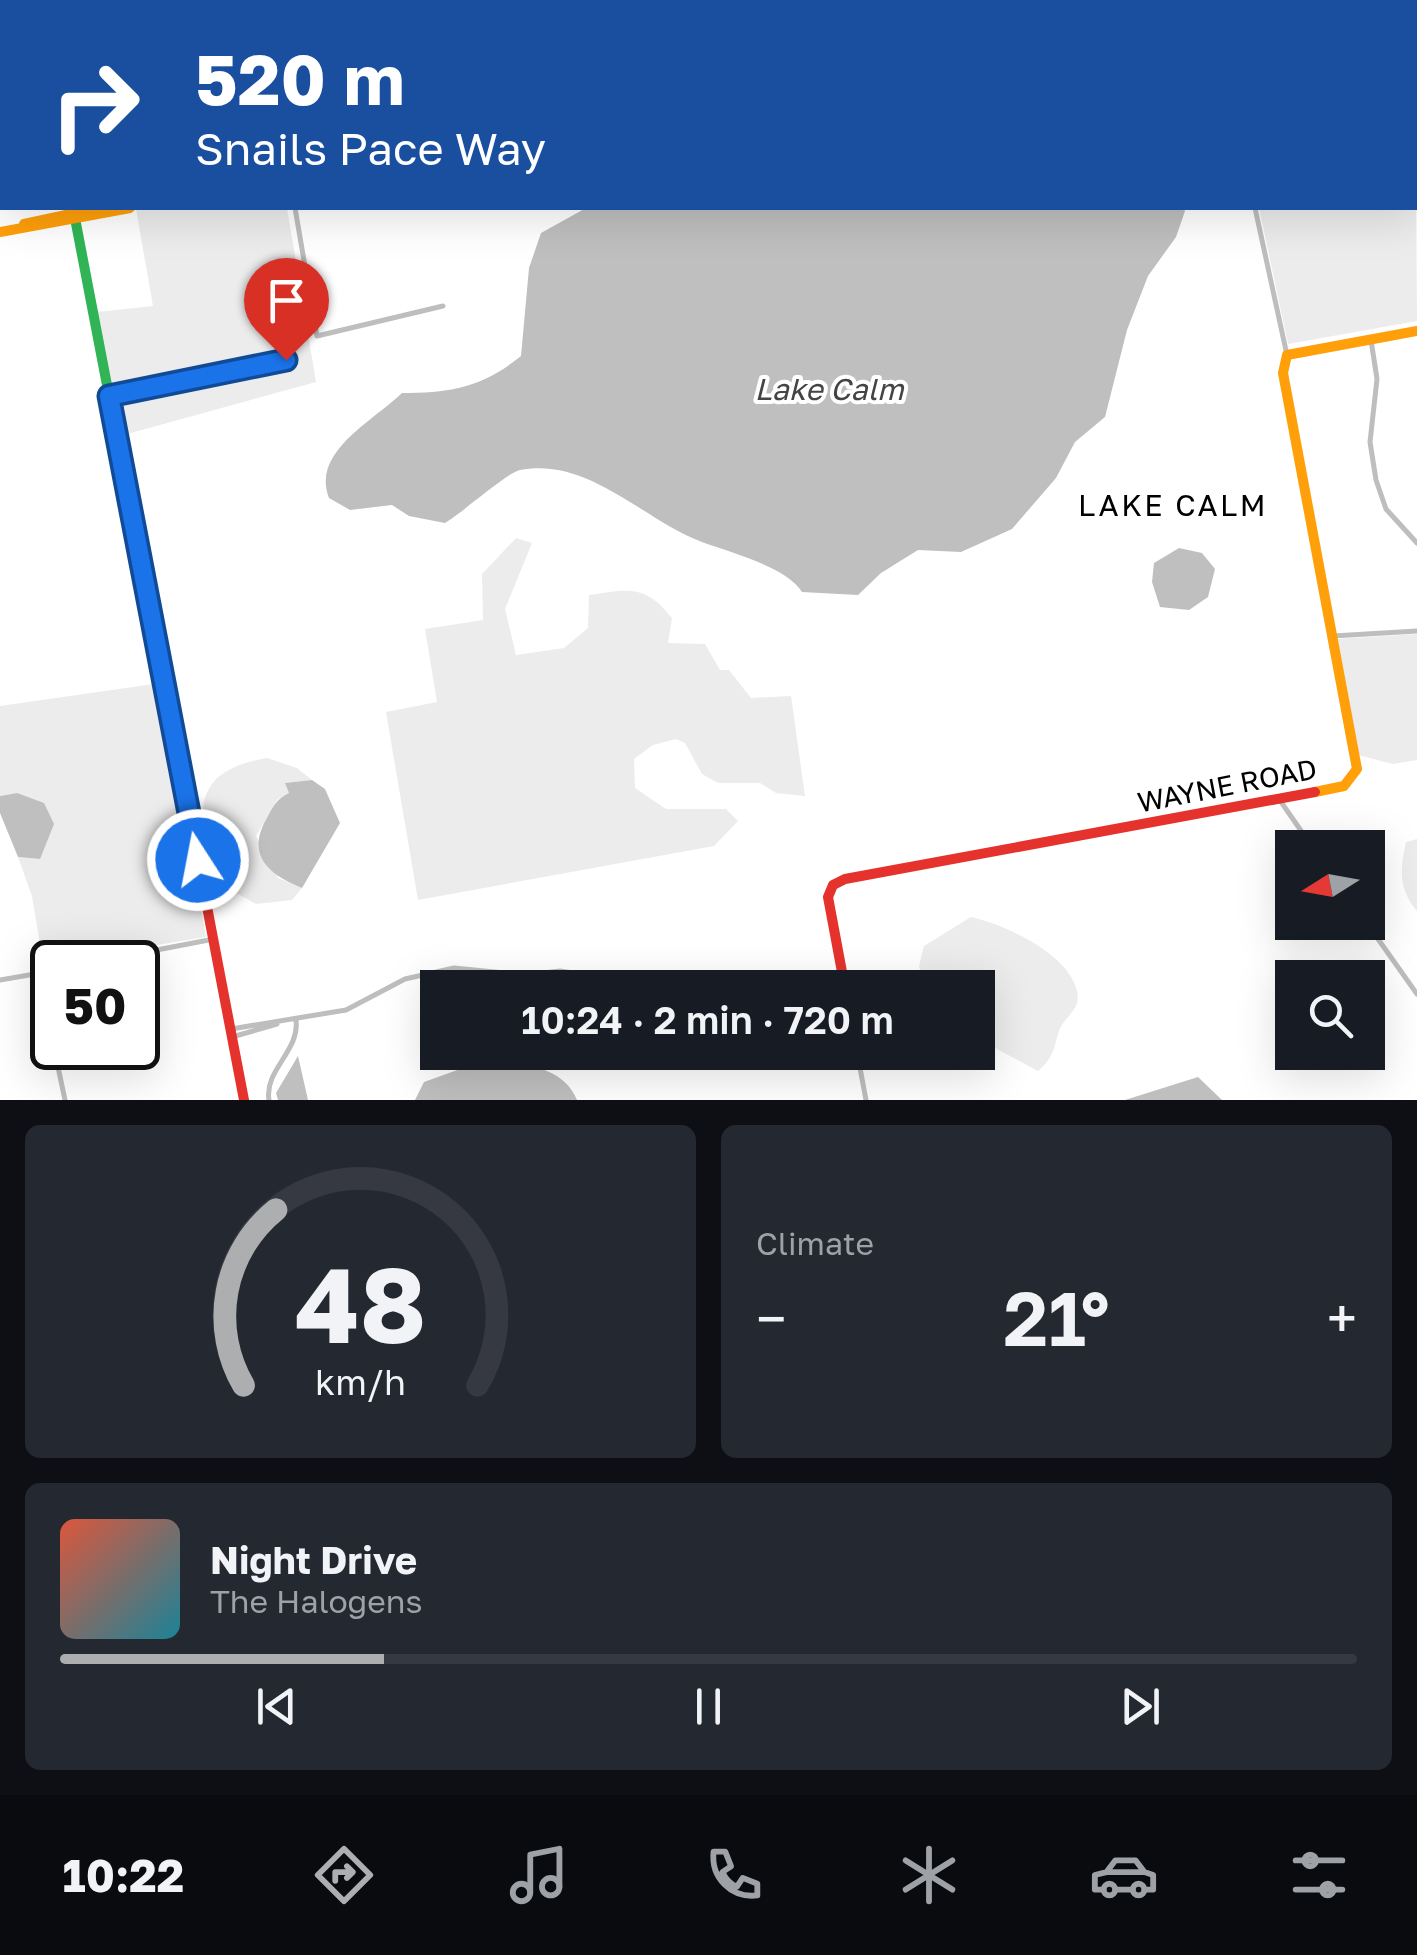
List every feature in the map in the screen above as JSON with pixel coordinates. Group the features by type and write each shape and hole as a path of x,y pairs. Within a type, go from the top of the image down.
{"street":[{"path":"74,216 93,210"},
{"path":"0,232 116,210"},
{"path":"295,210 317,336 443,306"},
{"path":"1255,210 1287,356 1417,331"},
{"path":"74,216 244,1100"},
{"path":"1370,340 1377,379 1370,442 1376,480 1386,509 1400,530 1417,543"},
{"name":"WAYNE ROAD","path":"842,970 828,897 833,885 845,879 1344,786 1357,770 1283,372 1287,356"},
{"path":"109,396 286,360"},
{"path":"1333,636 1417,631"},
{"path":"1279,799 1301,830"},
{"path":"160,949 214,939"},
{"path":"1379,940 1417,994"},
{"path":"445,970 475,970"},
{"path":"0,980 30,975"},
{"path":"232,1033 260,1032 277,1024 346,1010 405,979 420,976"},
{"path":"269,1100 268,1087 297,1037 296,1020"},
{"path":"232,1033 258,1023 277,1024"},
{"path":"258,1023 260,1032"},
{"path":"59,1070 65,1100"},
{"path":"860,1070 866,1100"}],"shaded area":[{"path":"136,210 287,210 316,382 120,436 113,398 290,362 289,357 112,392 97,312 153,306"},
{"path":"1259,210 1416,210 1417,321 1288,344"},
{"path":"516,538 532,543 505,609 516,655 564,648 588,628 589,595 626,591 644,594 672,618 668,643 705,644 720,670 729,670 751,698 791,696 805,796 776,793 760,783 718,783 702,774 685,743 676,739 653,745 634,759 635,788 666,809 726,809 738,821 714,846 418,900 386,712 437,702 425,629 483,620 482,574"},
{"path":"1417,634 1417,760 1393,764 1358,755 1337,639"},
{"path":"161,683 206,937 160,944 160,940 39,940 32,896 18,857 40,859 17,793 0,796 0,706"},
{"path":"267,758 297,768 312,780 286,783 289,793 278,799 256,836 278,878 302,888 292,900 256,904 221,879 203,815 205,800 218,777"},
{"path":"1417,839 1417,911 1406,895 1402,870 1406,842"},
{"path":"971,917 1033,943 1062,965 1072,977 1077,1003 1061,1026 1050,1057 1038,1071 995,1048 995,970 920,970 924,946"}],"water":[{"name":"Lake Calm","path":"582,210 1185,211 1176,237 1148,276 1127,330 1105,417 1075,442 1056,478 1012,529 961,552 918,550 881,573 858,595 802,592 771,568 680,532 592,481 545,468 520,470 445,523 409,516 392,505 350,510 329,498 326,481 336,452 402,393 465,386 493,375 521,356 529,268 541,233"},
{"path":"1179,548 1202,553 1215,569 1208,597 1189,610 1160,607 1152,582 1154,563"},
{"path":"312,780 325,789 340,823 302,888 270,869 259,852 259,841 272,809 289,793 285,783"},
{"path":"17,793 44,803 54,824 40,859 18,857 0,813 0,796"},
{"path":"298,1056 308,1100 278,1100 276,1093"},
{"path":"457,1070 544,1070 562,1080 577,1100 415,1100 424,1082"},
{"path":"1198,1077 1222,1100 1125,1100"}],"traffic: fast":[{"path":"74,213 177,750"}],"traffic: slow":[{"path":"24,224 90,210"},
{"path":"0,232 119,210"},
{"path":"1315,792 1344,786 1357,769 1283,373 1287,355 1417,331"}],"traffic: jam":[{"path":"177,750 244,1100"},
{"path":"842,970 828,897 833,885 845,879 1315,792"}],"district":[{"name":"LAKE CALM","path":"1173,505"}],"route":[{"path":"198,860 109,396 286,360"}]}
